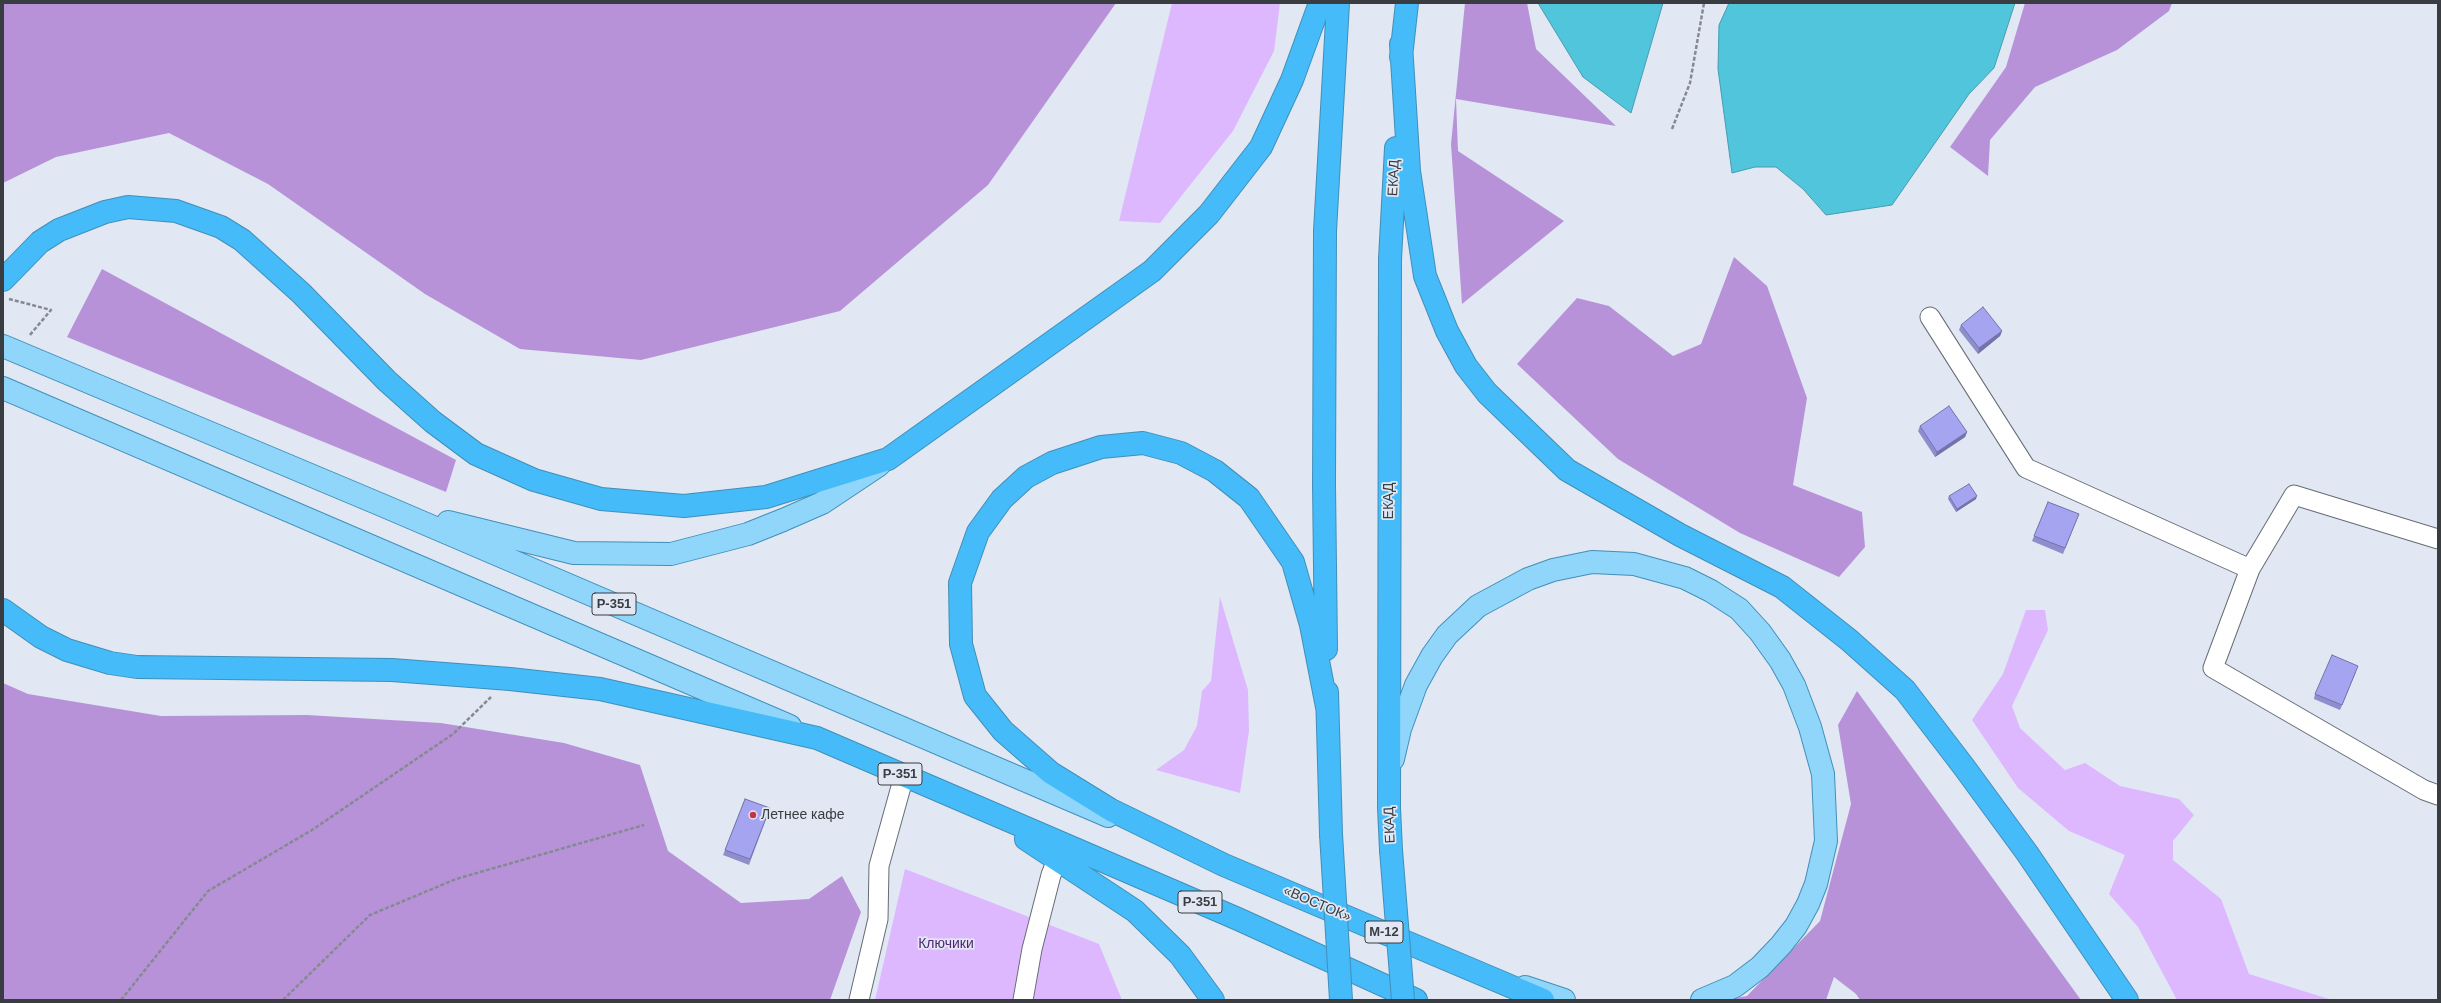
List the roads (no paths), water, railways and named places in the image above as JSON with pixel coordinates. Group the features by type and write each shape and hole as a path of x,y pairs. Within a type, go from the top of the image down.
{"highway":[{"path":"4,289 40,242 59,230 105,212 128,207 176,211 221,227 242,240 301,293 387,381 433,422 476,454 534,480 600,499 684,506 766,497 888,458 1152,271 1209,214 1260,147 1292,80 1320,3"},
{"path":"1338,3 1325,231 1324,484 1327,707 1331,834 1341,1000"},
{"name":"ЕКАД","path":"1403,1000 1389,808 1390,259 1402,44 1406,3"},
{"path":"1402,44 1409,171 1425,276 1447,331 1466,366 1487,393 1567,470 1680,535 1782,587 1849,640 1905,690 1964,767 2022,847 2128,1000"},
{"name":"«ВОСТОК»","path":"1327,707 1311,625 1293,562 1249,498 1215,472 1181,453 1143,443 1101,447 1052,463 1026,476 1002,499 978,532 960,583 961,644 975,696 1002,731 1051,773 1111,810 1224,865 1544,1000"},
{"path":"3,610 41,637 67,650 104,661 137,667 392,670 510,679 600,689 817,738"},
{"name":"Р-351","path":"817,738 982,809 1060,852 1238,919 1416,1000"},
{"path":"1060,852 1135,911 1180,955 1213,1000"}],"main road":[{"name":"Р-351","path":"3,346 384,506 1224,865"},
{"name":"Р-351","path":"3,388 817,738"},
{"path":"384,506 574,553 671,554 748,534 822,503 888,458"},
{"path":"1389,808 1391,768 1400,729 1416,685 1432,656 1447,636 1478,606 1528,579 1553,570 1592,562 1634,564 1656,569 1685,578 1711,591 1739,609 1760,632 1794,685 1810,727 1823,774 1827,820 1826,841 1816,884 1796,926 1760,967 1735,986 1702,1000"},
{"path":"1466,967 1564,1000"}],"street":[{"path":"1930,317 2026,468 2250,569"},
{"path":"2438,539 2294,495 2250,569 2213,668 2424,790 2438,796"},
{"path":"859,1000 878,919 879,866 904,776"},
{"path":"1023,1000 1032,949 1051,875 1060,852"}],"water":[{"path":"1538,3 1663,3 1631,113 1583,77"},
{"path":"1729,3 2015,3 1994,68 1969,94 1892,205 1826,215 1803,189 1776,167 1755,167 1732,173 1718,69 1719,25"}],"place":[{"name":"Летнее кафе","path":"753,815"}],"park label":[{"name":"Ключики","path":"946,944"}]}
